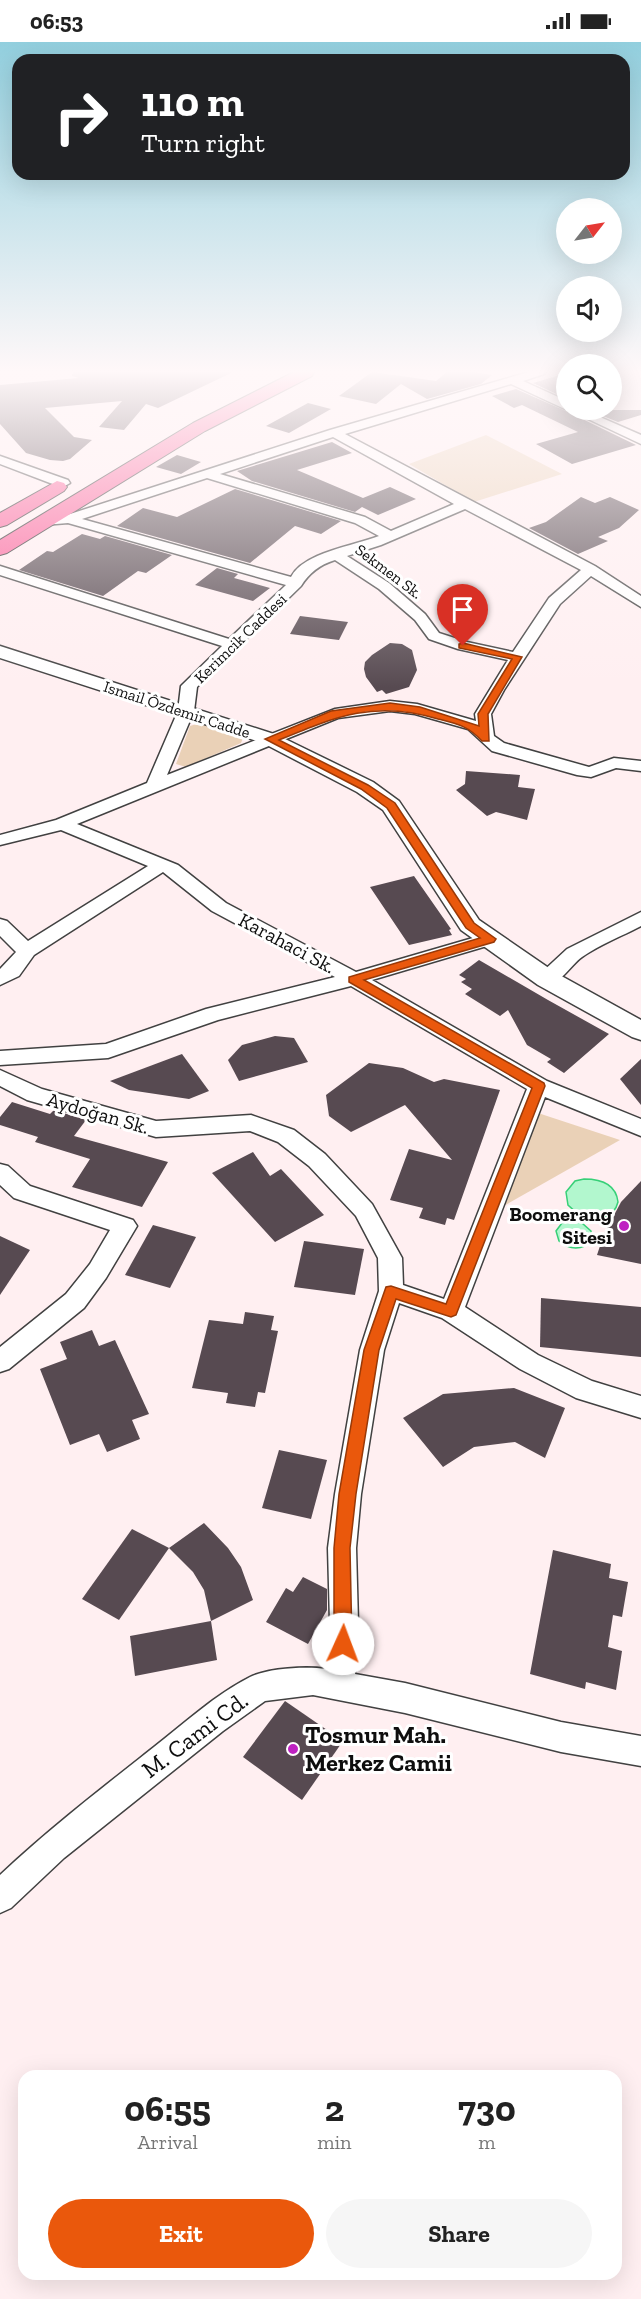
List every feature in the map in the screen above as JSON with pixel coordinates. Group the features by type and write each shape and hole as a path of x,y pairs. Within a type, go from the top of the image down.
{"highway":[{"path":"0,521 72,477"},
{"path":"0,549 116,477"}],"street":[{"path":"47,477 63,483"},
{"path":"45,521 68,519 197,477"},
{"path":"218,477 360,520 390,536"},
{"path":"416,477 590,569 641,603"},
{"name":"Kerimcik Caddesi","path":"154,786 186,711 189,686 296,583 300,574 320,560 390,536 465,504"},
{"path":"68,519 296,583"},
{"name":"Sekmen Sk.","path":"335,554 384,586 420,617 434,636 463,646 517,657"},
{"path":"486,738 483,714 517,657 554,601 590,569"},
{"path":"0,570 234,645"},
{"name":"Ismail Ôzdemir Cadde","path":"0,652 270,739 365,787 391,806 470,925 547,979 641,1031"},
{"path":"0,840 62,824 335,714 390,706 417,710 474,726 498,747 577,770 591,771 614,763 641,766"},
{"name":"Karahaci Sk.","path":"62,824 172,868 219,907 354,979 539,1086 641,1128"},
{"path":"0,978 12,971 27,951 148,875 161,864"},
{"path":"547,979 574,953 641,918"},
{"path":"0,925 27,951"},
{"path":"0,1058 108,1051 213,1014 354,979 490,939"},
{"name":"Aydoğan Sk.","path":"0,1077 35,1095 156,1129 251,1123 286,1136 317,1160 364,1210 390,1258 391,1291 372,1350 348,1494 342,1548 344,1623 340,1686"},
{"path":"451,1311 539,1086"},
{"path":"0,1172 22,1192 125,1226 98,1271 75,1300 0,1362"},
{"path":"391,1291 451,1311 529,1362 585,1389 641,1407"},
{"name":"M. Cami Cd.","path":"0,1897 53,1847 212,1720 260,1687 313,1681 405,1698 561,1737 641,1751"}],"shaded area":[{"path":"432,477 552,477 474,502"},
{"path":"200,723 243,738 241,743 186,767 176,764 190,726"},
{"path":"538,1113 620,1140 502,1207"},
{"path":"596,1180 611,1187 618,1202 613,1212 605,1217 585,1217 582,1223 591,1231 591,1240 580,1248 571,1248 559,1241 556,1231 562,1223 577,1221 579,1215 568,1205 566,1192 575,1181"}],"building":[{"path":"246,477 314,477 363,498 390,487 416,499 378,515 362,507 355,512 252,481"},
{"path":"235,489 341,521 321,534 295,526 250,563 117,526 143,508 177,517"},
{"path":"581,497 595,503 610,497 639,510 619,528 598,537 608,541 578,554 529,528 546,522"},
{"path":"82,534 100,539 105,536 172,555 146,573 138,571 103,596 19,570 47,551 53,552"},
{"path":"217,568 238,574 234,578 270,588 253,601 195,585"},
{"path":"300,616 348,622 339,640 290,634"},
{"path":"390,643 402,644 412,650 417,670 409,687 386,694 382,690 377,692 366,677 364,669 365,662 372,655"},
{"path":"466,771 520,775 518,787 535,789 527,820 496,812 487,816 456,790 465,784"},
{"path":"414,876 451,929 449,930 452,935 409,945 370,887"},
{"path":"479,960 609,1034 564,1073 547,1062 551,1059 527,1045 508,1010 500,1016 465,994 472,989 461,982 466,979 459,975"},
{"path":"275,1036 294,1038 308,1062 239,1081 228,1060 242,1045"},
{"path":"182,1054 209,1091 189,1099 129,1090 110,1081"},
{"path":"641,1059 641,1105 620,1079"},
{"path":"369,1063 403,1068 434,1082 444,1079 500,1090 454,1220 447,1218 445,1225 419,1218 423,1208 390,1200 409,1149 452,1160 405,1105 351,1132 329,1116 326,1095"},
{"path":"12,1102 50,1114 54,1110 86,1120 74,1136 168,1162 142,1207 72,1187 90,1159 35,1142 38,1137 0,1125 0,1117"},
{"path":"253,1152 270,1176 281,1169 324,1215 275,1242 212,1173"},
{"name":"Boomerang Sitesi","path":"641,1181 641,1264 597,1255 604,1234 621,1202"},
{"path":"153,1225 196,1237 170,1288 125,1275"},
{"path":"0,1236 30,1250 0,1295"},
{"path":"304,1241 364,1249 355,1295 294,1287"},
{"path":"541,1298 641,1307 641,1357 540,1347"},
{"path":"245,1312 274,1316 271,1330 278,1331 265,1393 258,1392 255,1407 226,1403 228,1393 192,1388 209,1320 243,1324"},
{"path":"92,1330 99,1346 115,1340 149,1414 132,1420 140,1439 107,1452 99,1434 70,1445 40,1369 67,1359 60,1342"},
{"path":"514,1388 565,1408 545,1458 515,1442 474,1447 443,1467 403,1418 443,1394"},
{"path":"279,1450 327,1460 311,1519 262,1508"},
{"path":"204,1523 228,1548 241,1567 253,1600 211,1621 204,1590 193,1572 169,1548"},
{"path":"132,1529 169,1548 119,1620 82,1599"},
{"path":"553,1550 611,1564 609,1578 628,1582 622,1617 613,1615 608,1647 622,1651 616,1690 586,1682 585,1689 530,1674"},
{"path":"303,1577 327,1589 327,1610 308,1644 266,1622 286,1588 293,1592"},
{"path":"211,1621 217,1660 135,1676 130,1636"},
{"name":"Tosmur Mah. Merkez Camii","path":"285,1701 343,1741 302,1800 243,1757"}],"place":[{"name":"Boomerang Sitesi","path":"624,1226"},
{"name":"Tosmur Mah. Merkez Camii","path":"293,1749"}],"route":[{"path":"343,1644 342,1548 348,1494 372,1350 391,1291 451,1311 539,1086 354,979 490,939 470,925 391,806 365,787 270,739 335,714 390,706 417,710 474,726 486,738 483,714 517,657 463,646"}]}
